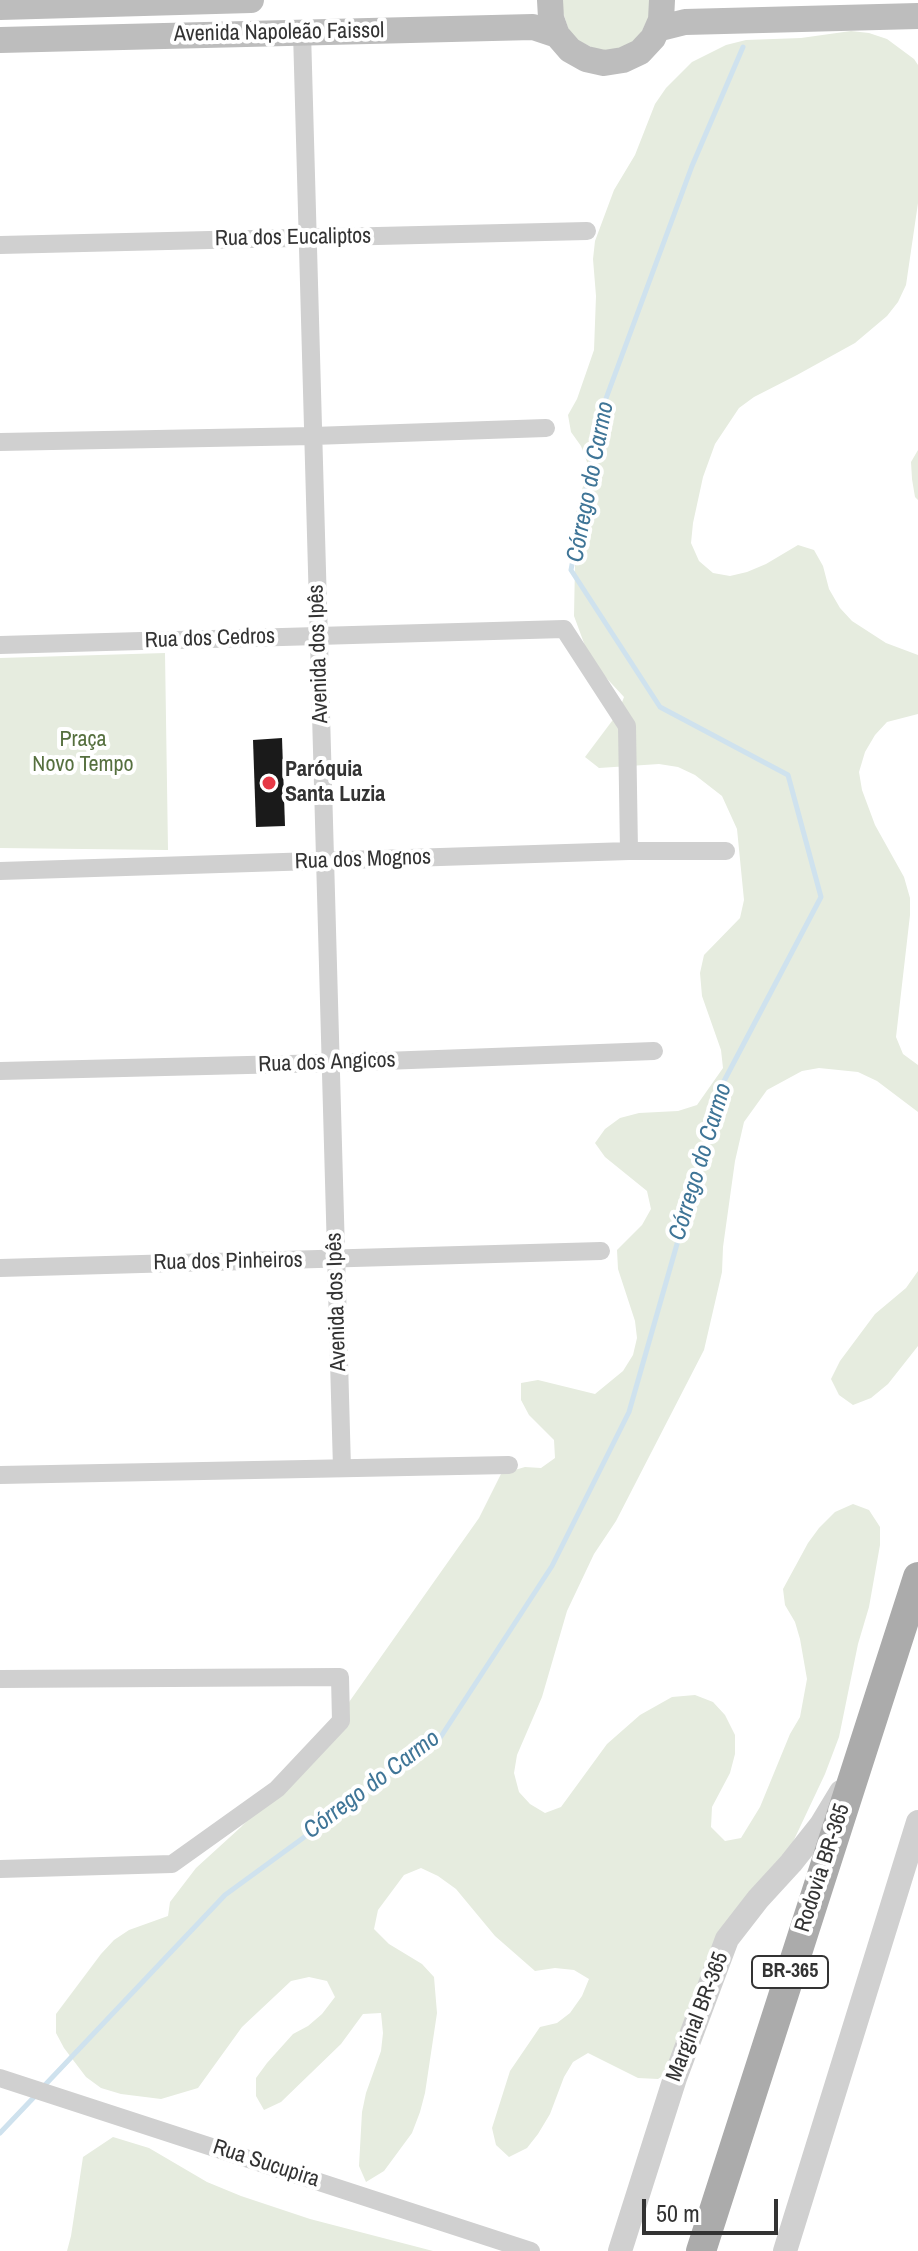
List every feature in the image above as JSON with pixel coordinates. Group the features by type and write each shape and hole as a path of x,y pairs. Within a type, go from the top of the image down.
{"main road":[{"name":"Avenida Napoleão Faissol","path":"0,7 251,0"},
{"path":"550,0 551,18 557,35"},
{"path":"657,29 661,20 662,0"},
{"path":"657,29 685,22 918,16"},
{"name":"Avenida Napoleão Faissol","path":"0,40 533,27 557,35 570,50 586,59 604,63 623,60 640,52 657,29"},
{"name":"Rodovia BR-365","path":"701,2251 918,1577"}],"street":[{"name":"Avenida dos Ipês","path":"302,32 342,1468"},
{"name":"Rua dos Eucaliptos","path":"0,245 587,231"},
{"path":"0,442 546,428"},
{"name":"Rua dos Cedros","path":"0,645 564,629 627,726 629,851"},
{"name":"Rua dos Mognos","path":"0,871 629,851 726,851"},
{"name":"Rua dos Angicos","path":"0,1071 654,1051"},
{"name":"Rua dos Pinheiros","path":"0,1268 601,1251"},
{"path":"0,1475 509,1465"},
{"path":"0,1679 340,1677 341,1721 277,1789 172,1864 0,1869"},
{"name":"Marginal BR-365","path":"620,2251 675,2078 727,1939 821,1825 855,1770"},
{"path":"785,2251 918,1822"},
{"name":"Rua Sucupira","path":"6,2079 531,2251"}],"green space":[{"path":"559,0 652,0 652,11 638,39 620,50 599,51 571,37"},
{"path":"851,31 887,39 918,65 918,203 906,285 887,316 855,343 739,408 715,444 703,477 691,543 699,561 713,573 730,576 766,564 798,545 814,550 823,566 829,589 852,621 886,643 918,655 918,714 887,722 865,752 859,772 875,825 904,877 910,898 896,1037 903,1054 918,1065 918,1112 877,1081 858,1072 819,1068 802,1071 767,1090 744,1122 735,1161 722,1272 704,1350 616,1521 594,1554 567,1611 542,1697 517,1755 514,1773 519,1792 530,1804 545,1813 561,1807 607,1744 640,1715 672,1697 695,1695 713,1702 725,1715 735,1735 735,1754 730,1773 712,1807 711,1827 725,1841 741,1838 760,1807 800,1717 807,1679 800,1639 785,1605 783,1589 819,1528 835,1512 853,1504 869,1510 880,1527 880,1545 869,1607 839,1737 825,1774 792,1844 732,1930 674,2068 658,2079 638,2078 588,2053 573,2062 538,2134 527,2148 509,2157 496,2145 492,2128 510,2071 540,2027 557,2023 570,2013 589,1979 574,1970 555,1968 535,1971 495,1936 456,1889 421,1868 404,1875 378,1910 374,1929 389,1944 422,1964 434,1977 437,2013 425,2093 412,2133 384,2171 366,2182 359,2166 362,2112 381,2051 381,2013 363,2014 341,2044 281,2102 264,2110 256,2096 256,2078 267,2063 293,2034 322,2014 335,1997 327,1981 309,1977 291,1981 242,2027 198,2088 161,2099 121,2094 101,2088 86,2077 56,2033 56,2014 114,1940 129,1930 168,1916 170,1902 196,1868 241,1827 318,1746 479,1518 501,1474 525,1467 541,1468 555,1458 554,1440 529,1415 521,1400 521,1383 538,1380 595,1394 623,1371 633,1355 637,1338 635,1321 618,1269 617,1250 642,1225 651,1209 647,1191 605,1157 595,1143 605,1129 620,1118 639,1113 678,1111 697,1105 723,1068 721,1050 702,996 700,973 704,955 740,918 744,900 737,829 722,796 695,775 678,767 659,764 599,768 585,757 618,713 624,697 588,654 574,616 576,512 587,462 571,432 568,415 577,399 594,350 595,241 614,190 635,155 655,104 692,62 726,45 746,40 801,38"},
{"path":"918,450 918,500 915,497 911,462"},
{"name":"Praça Novo Tempo","path":"165,653 168,850 0,848 0,658"},
{"path":"918,1271 918,1346 888,1384 871,1398 853,1405 839,1395 831,1379 840,1361 875,1314 906,1288"},
{"path":"113,2137 149,2148 207,2182 241,2196 310,2219 433,2251 67,2251 83,2157"}],"building":[{"name":"Paróquia Santa Luzia","path":"282,738 285,826 256,827 253,740"}],"waterway":[{"name":"Córrego do Carmo","path":"44,2086 225,1895 440,1738 552,1566 629,1412 723,1083 821,897 788,775 660,707 571,570 601,412 692,166 743,47"},
{"name":"Córrego do Carmo","path":"0,2133 37,2094"}],"place":[{"name":"Paróquia Santa Luzia","path":"269,783"}]}
